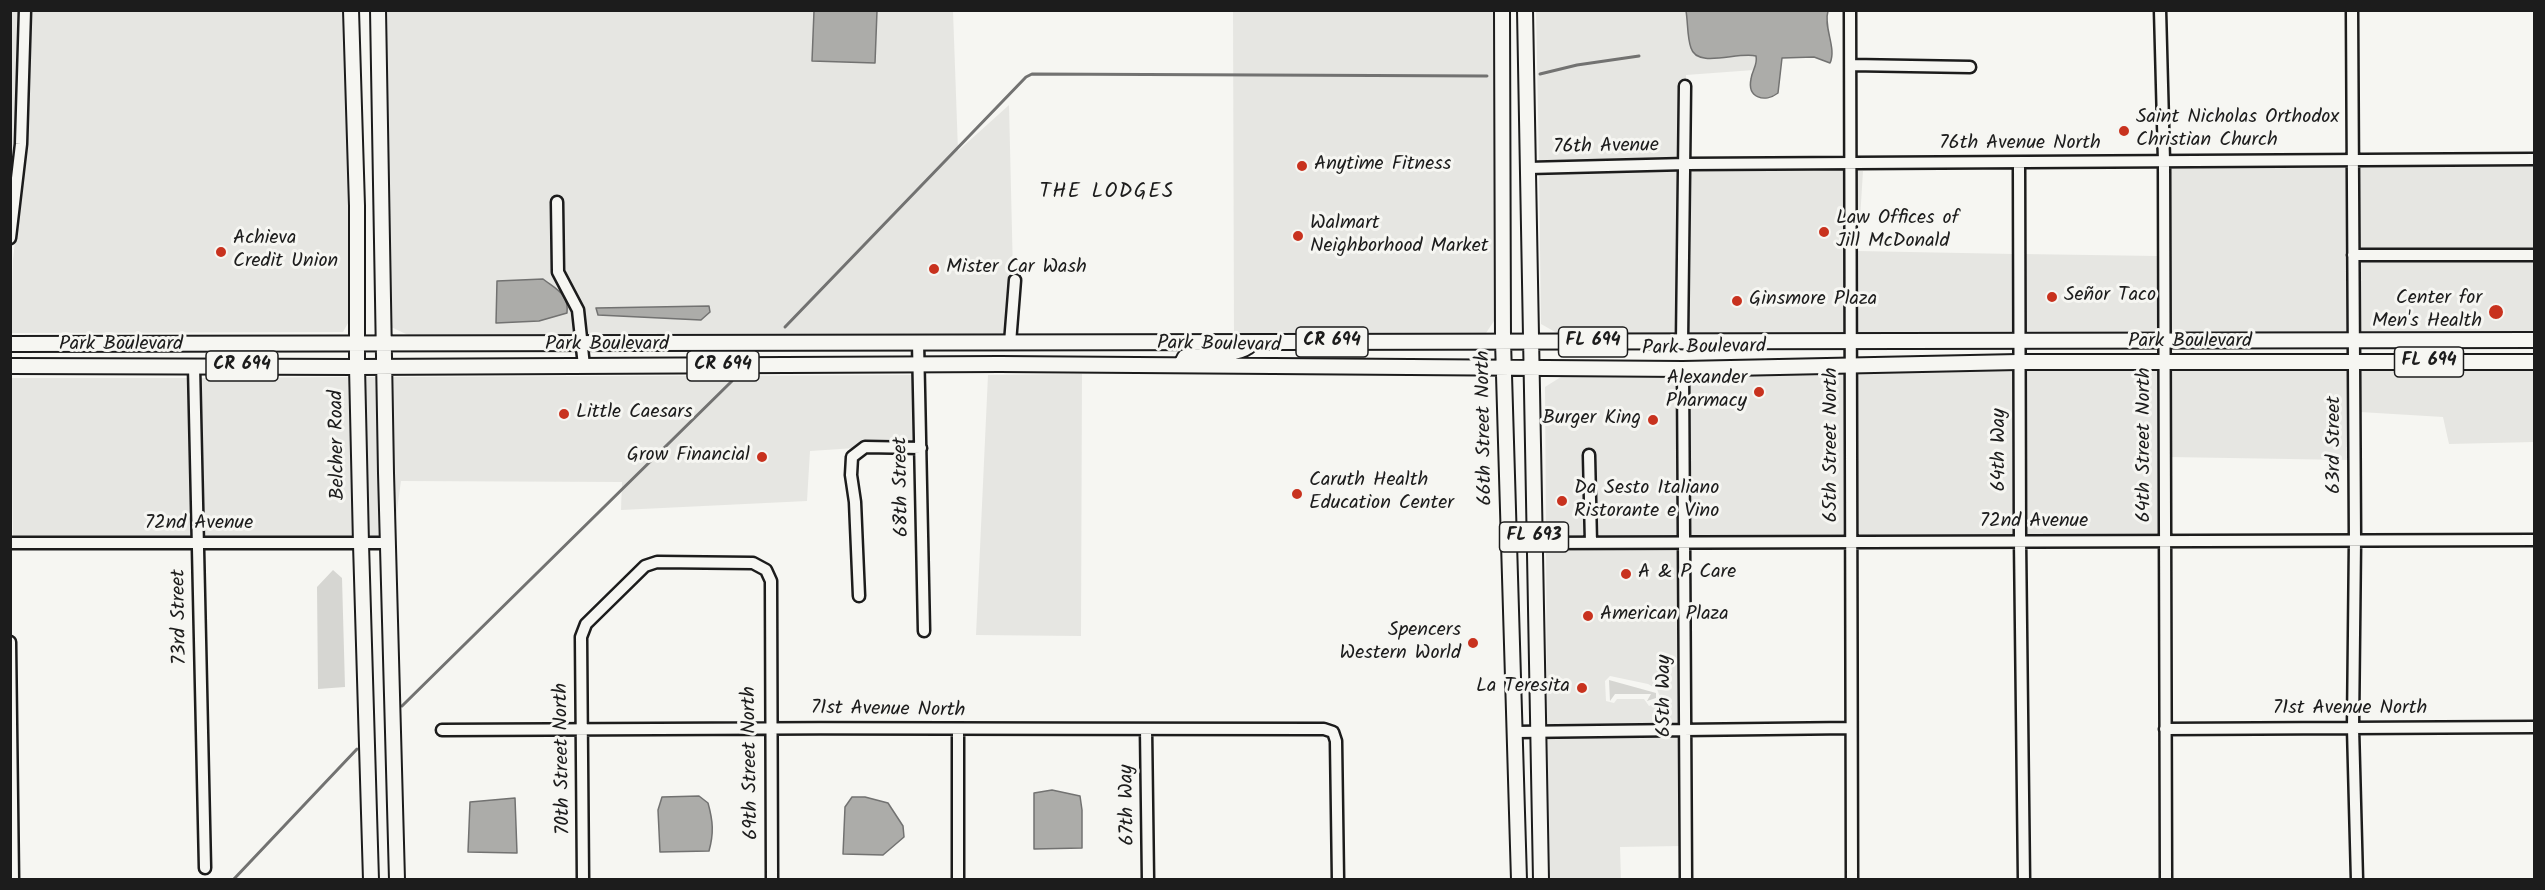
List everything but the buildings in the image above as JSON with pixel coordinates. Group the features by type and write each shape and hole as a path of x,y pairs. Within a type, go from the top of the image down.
{"main road":[{"name":"Belcher Road","path":"351,10 357,206 357,367 361,544 371,879"},
{"path":"378,10 387,543 397,879"},
{"name":"66th Street North","path":"1502,10 1503,341 1519,879"},
{"name":"FL 693","path":"1524,10 1541,879"},
{"name":"Park Boulevard","path":"10,344 2535,340"},
{"path":"1181,366 1185,357 1199,352 1236,352 1246,350 1253,342"},
{"name":"Park Boulevard","path":"10,366 1181,366 1683,369 2018,362 2535,362"}],"street":[{"path":"10,238 21,144 25,10"},
{"name":"65th Street North","path":"1850,10 1852,879"},
{"name":"64th Street North","path":"2160,10 2164,161 2163,541 2166,879"},
{"name":"63rd Street","path":"2352,10 2355,540 2353,728 2357,879"},
{"path":"1851,65 1970,67"},
{"path":"1682,342 1686,164 1685,86"},
{"name":"76th Avenue North","path":"1686,164 2019,164 2535,159"},
{"name":"76th Avenue","path":"1528,168 1686,164"},
{"name":"64th Way","path":"2019,164 2018,362 2024,879"},
{"path":"557,202 558,272 578,310 584,366"},
{"path":"2353,255 2535,255"},
{"path":"1010,343 1015,280"},
{"name":"68th Street","path":"918,342 924,631"},
{"name":"73rd Street","path":"194,366 204,868"},
{"name":"65th Way","path":"1683,369 1686,879"},
{"path":"859,596 855,502 851,475 852,457 865,447 921,448"},
{"path":"1589,455 1591,543"},
{"name":"72nd Avenue","path":"1534,543 2535,540"},
{"name":"72nd Avenue","path":"10,543 387,543"},
{"name":"69th Street North","path":"581,637 586,624 645,566 657,562 753,562 766,570 771,581 769,646 772,879"},
{"name":"70th Street North","path":"581,637 583,879"},
{"path":"10,642 13,879"},
{"name":"71st Avenue North","path":"442,730 770,727 958,730 1324,729 1333,732 1336,741 1338,879"},
{"name":"71st Avenue North","path":"2165,729 2535,727"},
{"path":"1515,732 1851,728"},
{"name":"67th Way","path":"1146,729 1148,879"},
{"path":"958,730 958,879"}],"shaded area":[{"path":"20,10 17,143 11,199 10,11"},
{"path":"29,11 346,11 352,206 352,316 343,332 11,333 13,259 26,144"},
{"path":"386,11 814,11 812,61 874,63 877,11 953,11 958,151 1009,105 1013,274 1010,275 1006,336 586,335 583,310 563,271 562,196 552,197 554,251 566,297 543,279 497,281 521,322 539,321 567,313 568,302 574,312 576,335 408,335 389,326","holes":["708,306 710,312 701,320 598,315 597,308"]},
{"path":"814,11 877,11 875,63 812,61"},
{"path":"1233,11 1496,11 1498,315 1484,336 1234,337"},
{"path":"1536,11 1686,11 1691,49 1713,59 1732,55 1751,55 1756,56 1757,62 1754,70 1686,75 1686,80 1681,81 1681,159 1539,162"},
{"path":"1686,11 1828,11 1827,24 1832,51 1830,63 1814,57 1782,58 1778,93 1768,98 1758,97 1750,85 1756,56 1710,58 1695,54 1690,44"},
{"path":"2534,165 2534,249 2358,250 2357,167"},
{"path":"2169,166 2348,167 2349,332 2169,332"},
{"path":"1680,170 1677,333 1557,333 1541,324 1539,173"},
{"path":"1690,170 1845,170 1846,333 1687,333"},
{"path":"1855,170 1863,171 1858,251 2014,254 2013,332 1855,333"},
{"path":"2159,215 2159,332 2023,332 2023,254 2157,256"},
{"path":"2358,260 2534,260 2534,332 2358,332"},
{"path":"543,279 564,297 567,313 539,321 496,323 497,281"},
{"path":"709,306 710,312 701,320 598,315 596,308"},
{"path":"2534,367 2534,442 2449,444 2443,417 2360,412 2359,460 2359,368"},
{"path":"2349,368 2350,460 2169,457 2169,369"},
{"path":"2159,369 2159,535 2024,536 2023,370"},
{"path":"2014,370 2015,536 1856,536 1855,372"},
{"path":"1846,372 1846,536 1689,537 1688,375"},
{"path":"1082,374 1081,636 976,635 988,375"},
{"path":"914,375 916,442 865,442 855,448 810,451 807,501 621,510 622,482 401,481 393,539 389,377"},
{"path":"1564,375 1678,375 1680,537 1595,537 1593,450 1584,450 1586,537 1546,537 1545,387"},
{"path":"352,377 356,539 202,538 199,378"},
{"path":"362,377 379,377 382,538 365,538"},
{"path":"11,378 189,378 193,538 13,537"},
{"path":"1546,548 1680,548 1679,725 1547,727","holes":["1610,676 1648,684 1657,689 1660,697 1658,702 1649,706 1644,699 1617,699 1614,703 1606,701 1605,681"]},
{"path":"333,570 342,578 345,687 318,689 317,587"},
{"path":"1609,680 1656,693 1656,698 1647,701 1651,694 1615,694 1610,701"},
{"path":"1679,736 1680,846 1620,847 1621,879 1547,879 1547,737"},
{"path":"1052,790 1080,796 1082,848 1034,849 1034,793"},
{"path":"699,796 708,803 711,816 712,838 709,851 660,852 658,810 662,797"},
{"path":"852,797 865,797 888,803 903,826 904,837 883,855 843,854 845,807"},
{"path":"515,798 517,853 468,852 470,802"}],"waterway":[{"path":"1540,74 1577,65 1639,56"},
{"path":"785,327 1026,77 1032,74 1487,76"},
{"path":"402,706 732,381"},
{"path":"233,880 357,749"}],"place":[{"name":"Saint Nicholas Orthodox Christian Church","path":"2124,131"},
{"name":"Anytime Fitness","path":"1302,166"},
{"name":"Law Offices of Jill McDonald","path":"1824,232"},
{"name":"Walmart Neighborhood Market","path":"1298,236"},
{"name":"Achieva Credit Union","path":"221,252"},
{"name":"Mister Car Wash","path":"934,269"},
{"name":"Señor Taco","path":"2052,297"},
{"name":"Ginsmore Plaza","path":"1737,301"},
{"name":"Center for Men's Health","path":"2496,312"},
{"name":"Alexander Pharmacy","path":"1759,392"},
{"name":"Little Caesars","path":"564,414"},
{"name":"Burger King","path":"1653,420"},
{"name":"Grow Financial","path":"762,457"},
{"name":"Caruth Health Education Center","path":"1297,494"},
{"name":"Da Sesto Italiano Ristorante e Vino","path":"1562,501"},
{"name":"A & P Care","path":"1626,574"},
{"name":"American Plaza","path":"1588,616"},
{"name":"Spencers Western World","path":"1473,643"},
{"name":"La Teresita","path":"1582,688"}],"district":[{"name":"THE LODGES","path":"1107,193"}]}
